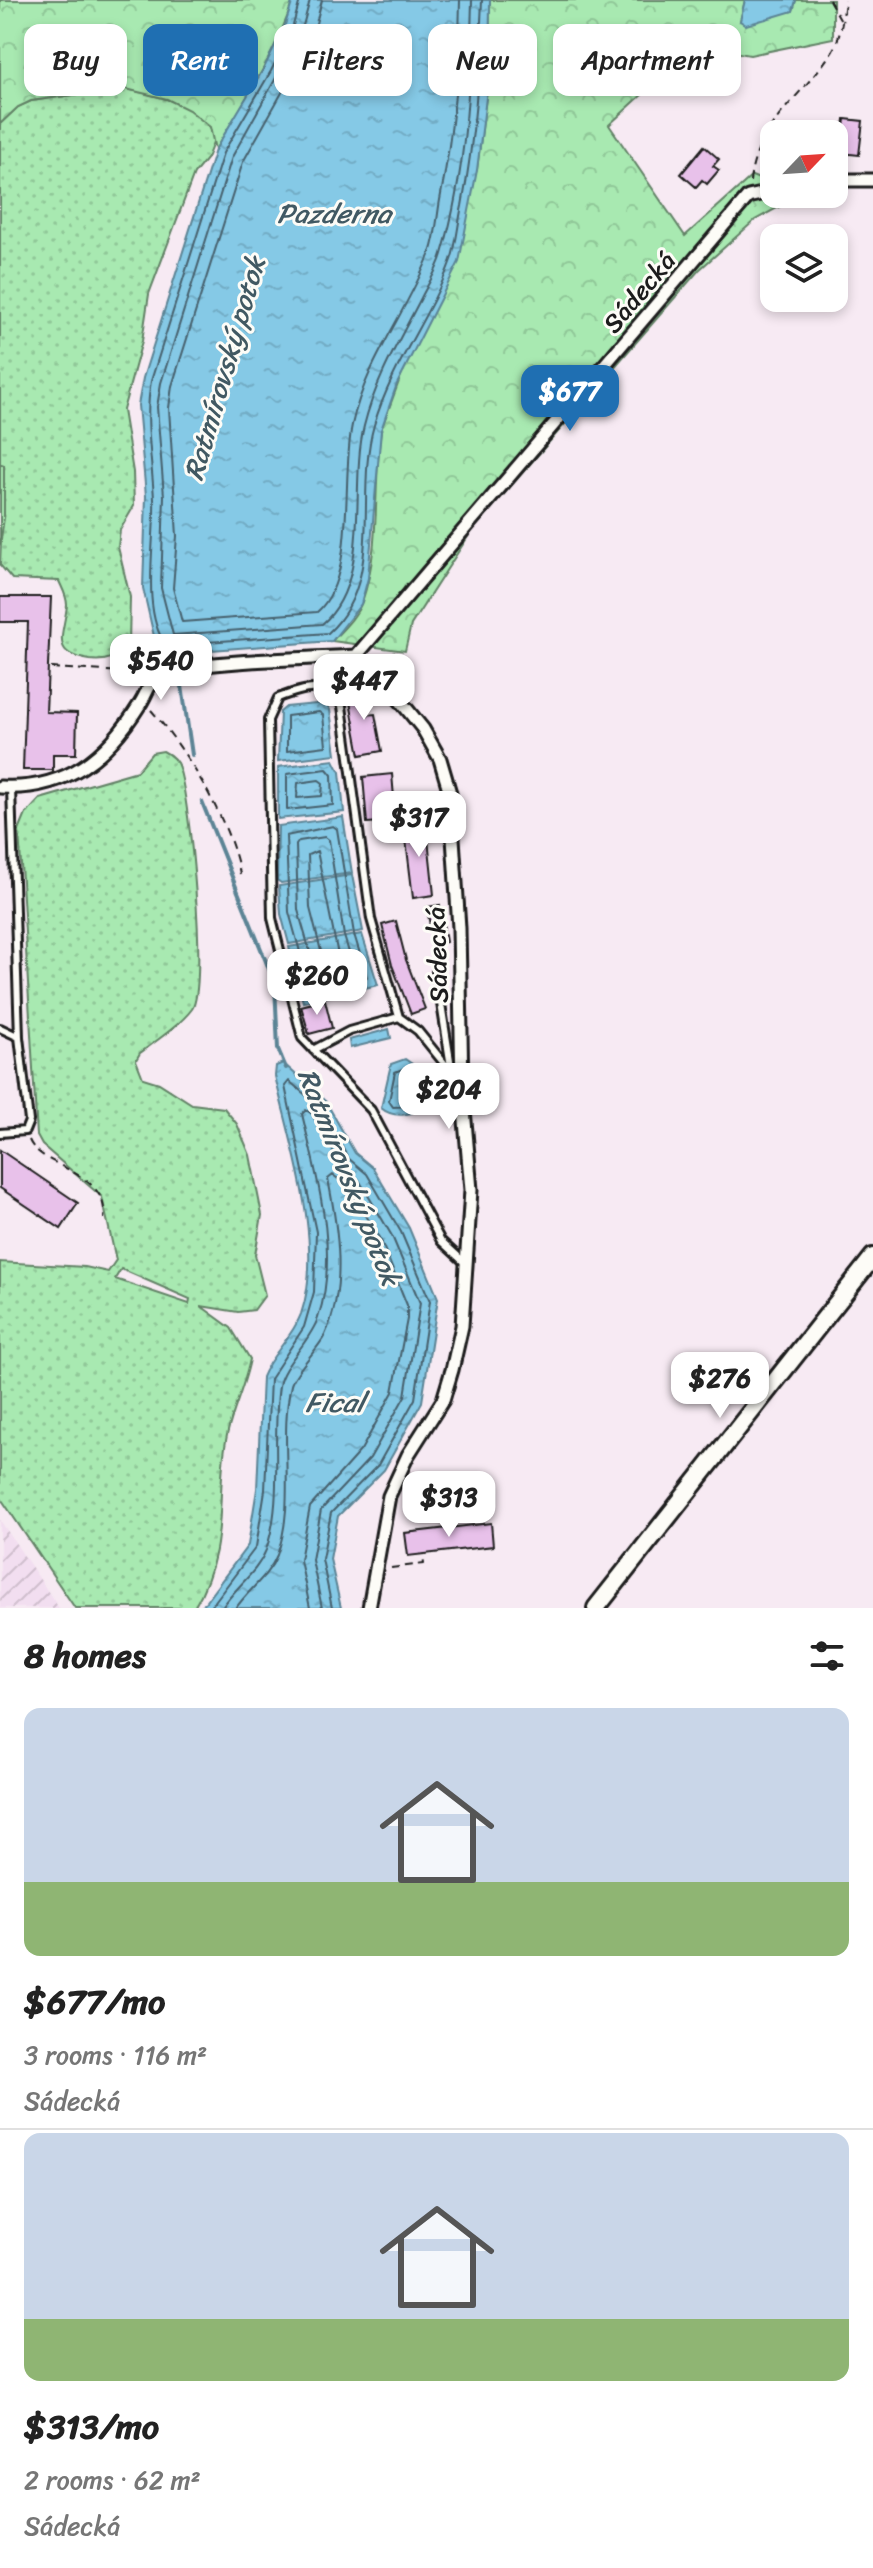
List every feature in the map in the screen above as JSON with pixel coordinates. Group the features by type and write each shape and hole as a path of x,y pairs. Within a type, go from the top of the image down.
{"main road":[{"path":"596,1608 873,1257"}],"street":[{"path":"848,180 873,180"},
{"path":"748,197 760,194"},
{"name":"Sádecká","path":"369,1608 389,1496 408,1455 443,1400 452,1370 462,1326 471,1190 462,1086 459,928 450,793 440,759 423,729 356,656 748,197"},
{"path":"6,788 54,780 83,769 109,746 143,700 152,680 165,671 211,664 356,656"}],"lane":[{"path":"399,1017 371,919 342,706 327,690 315,688 290,693 278,698 268,720 272,918 302,1038 371,1110 441,1241 467,1265"},
{"path":"0,1133 25,1131 29,1121 19,1037 6,788"},
{"path":"436,972 452,1073"},
{"path":"313,1050 349,1031 399,1017 408,1020 462,1086"},
{"path":"0,1028 19,1037"}],"path":[{"path":"829,0 843,23"},
{"path":"748,197 751,166 768,127 831,52 843,23 845,0"},
{"path":"51,668 93,672 165,671"},
{"path":"143,700 171,735 208,797 236,853 240,874"},
{"path":"25,1131 31,1146 69,1168 96,1191 102,1200 104,1219"},
{"path":"374,1570 424,1564 423,1557"}],"shaded area":[{"path":"0,1520 59,1608 0,1608"}],"green space":[{"path":"0,0 293,0 284,24 274,24 274,46 258,78 258,24 143,24 143,93 127,89 127,24 24,24 24,96 66,96 31,101 18,107 0,124"},
{"path":"490,0 745,0 740,21 793,11 796,0 833,0 833,38 750,55 741,53 741,24 553,24 553,96 641,96 609,125 685,236 752,176 760,179 760,208 777,208 755,220 699,270 471,532 411,625 405,651 332,641 353,618 368,581 381,430 477,170 486,96 537,96 537,24 490,24"},
{"path":"127,89 143,93 143,96 176,102 190,109 210,126 215,138 207,158 194,174 149,294 142,341 123,410 133,472 134,506 120,530 118,547 130,597 129,645 112,658 102,660 77,657 64,648 62,634 67,602 59,581 12,579 0,565 4,465 0,464 0,124 18,107 31,101 66,96 127,96"},
{"path":"155,96 248,96 215,150 210,127 189,110"},
{"path":"0,464 4,465 4,518 0,545"},
{"path":"163,751 173,758 178,765 183,787 196,892 198,966 192,1009 140,1053 136,1060 143,1078 159,1083 192,1104 224,1108 237,1124 250,1155 262,1215 255,1255 265,1295 254,1310 238,1312 201,1306 231,1328 250,1359 227,1435 220,1522 213,1563 194,1608 75,1608 0,1497 0,1262 85,1267 108,1272 116,1260 102,1197 42,1145 37,1136 19,831 26,814 40,799 137,771 152,753","holes":["121,1269 190,1299 189,1304 115,1279"]}],"water":[{"name":"Pazderna","path":"293,0 490,0 490,24 428,24 428,96 486,96 477,170 459,262 397,384 381,430 368,578 361,604 332,641 158,654 143,588 146,496 138,405 143,378 215,150 247,96 258,96 258,78 274,48 274,96 412,96 412,24 285,24"},
{"path":"745,0 796,0 793,11 746,25 740,21"},
{"path":"326,703 330,710 336,754 278,761 280,712 286,707"},
{"path":"334,760 340,772 344,812 278,819 278,767"},
{"path":"343,817 352,873 281,883 277,880 278,826"},
{"path":"352,875 363,931 289,944 281,914 279,886"},
{"path":"362,934 378,985 303,1002 289,947"},
{"path":"389,1029 391,1038 350,1048 349,1040"},
{"path":"405,1059 412,1064 427,1103 411,1113 392,1114 381,1108 391,1064"},
{"name":"Fical","path":"283,1063 326,1102 355,1153 373,1168 409,1228 438,1298 422,1402 384,1470 338,1516 330,1559 341,1608 201,1608 248,1545 257,1489 262,1377 297,1323 307,1287 308,1227 297,1164 275,1076 276,1066"}],"building":[{"path":"845,119 863,121 859,155 848,154 848,120"},
{"path":"704,146 719,159 713,166 719,170 707,184 702,180 696,187 681,174"},
{"path":"0,597 51,597 46,712 77,713 76,754 53,754 53,770 23,770 28,622 0,622"},
{"path":"361,683 367,715 375,714 382,751 360,755 347,686"},
{"path":"392,774 396,821 367,823 363,777"},
{"path":"426,820 434,895 413,898 404,823"},
{"path":"440,905 446,942 433,945 427,907"},
{"path":"396,921 406,960 425,1009 411,1014 392,965 382,925"},
{"path":"325,1000 332,1028 309,1034 301,1006"},
{"path":"0,1150 78,1203 61,1229 0,1188"},
{"path":"491,1523 493,1546 408,1556 405,1533"}],"waterway":[{"name":"Ratmírovský potok","path":"181,679 192,755"},
{"name":"Ratmírovský potok","path":"202,802 275,984 278,1049 286,1068"}]}
